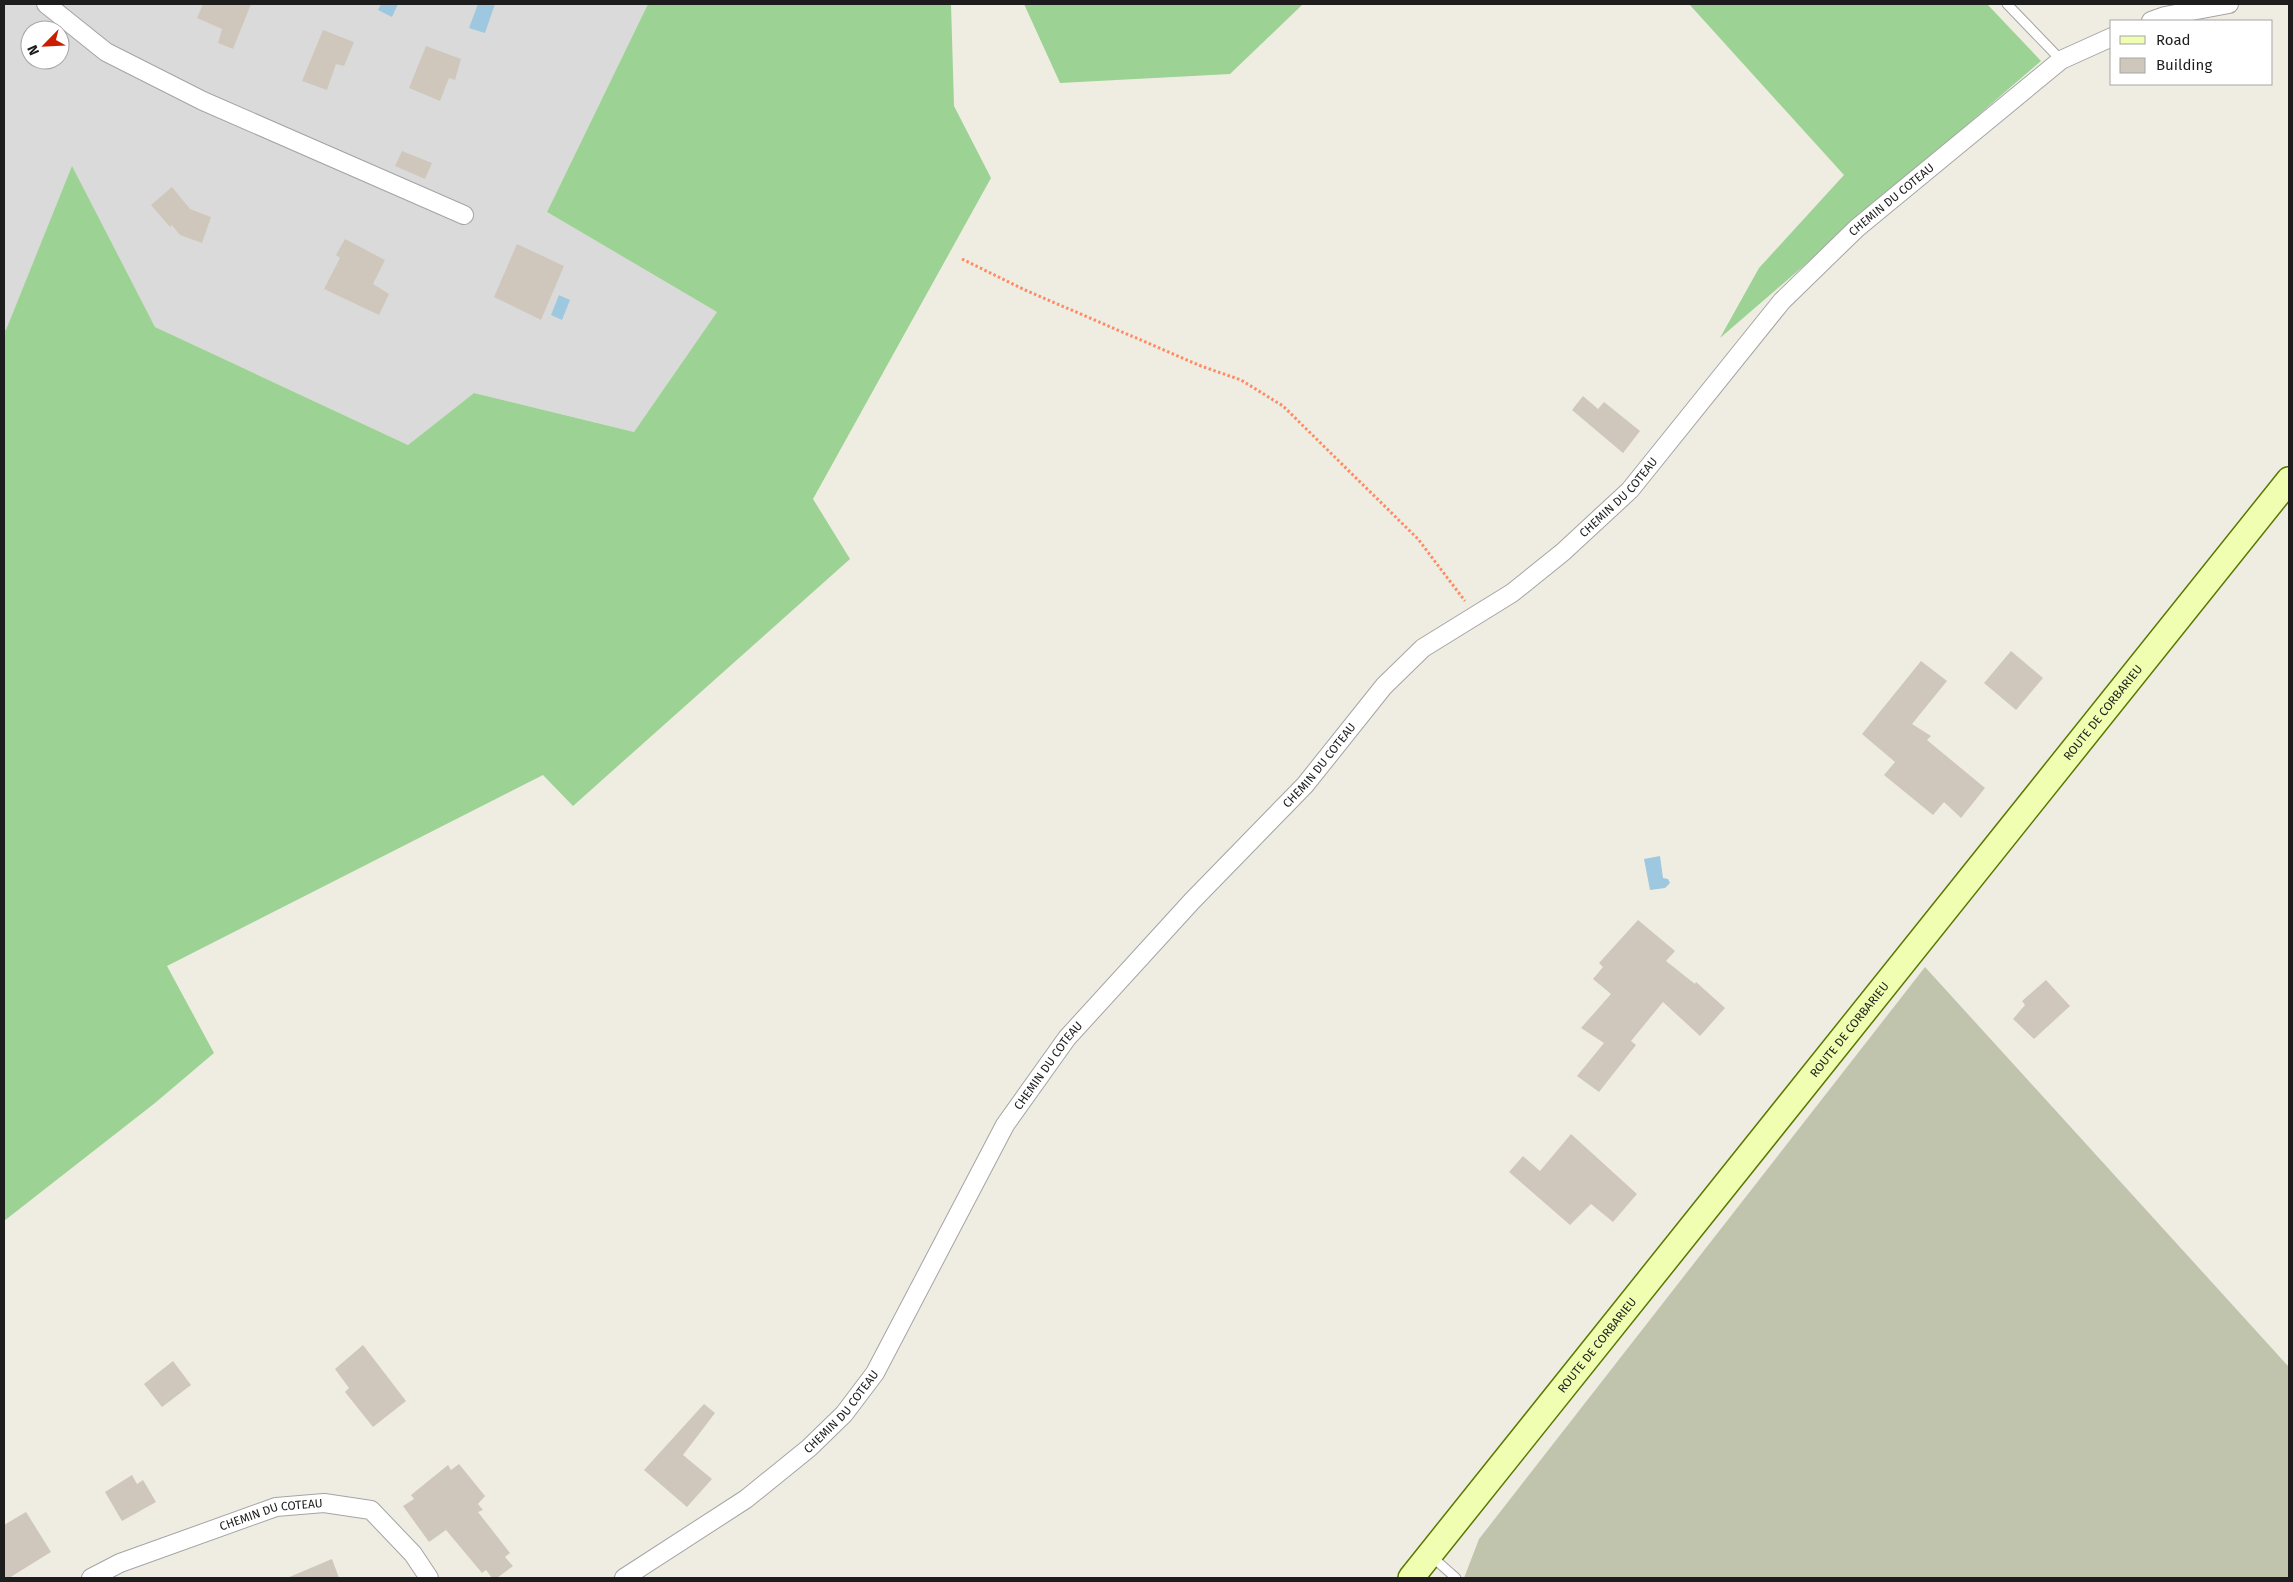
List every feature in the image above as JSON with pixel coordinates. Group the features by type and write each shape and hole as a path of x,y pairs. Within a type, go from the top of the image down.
{"main road":[{"name":"ROUTE DE CORBARIEU","path":"1421,1571 2289,480"}],"street":[{"path":"46,4 106,52 123,61 203,101 464,215"},
{"path":"2154,20 2165,16 2229,4"},
{"name":"CHEMIN DU COTEAU","path":"624,1578 746,1499 809,1448 844,1414 874,1373 1005,1125 1067,1038 1192,901 1305,785 1384,686 1423,648 1512,593 1563,552 1630,490 1782,301 1857,228 2061,60 2110,39"},
{"name":"CHEMIN DU COTEAU","path":"91,1578 120,1563 276,1507 324,1503 371,1510 413,1554 429,1578"}],"lane":[{"path":"2007,4 2061,60"},
{"path":"1421,1571 1456,1578"}],"path":[{"path":"962,259 1025,290 1201,366 1241,380 1283,406 1418,539 1476,615"}],"shaded area":[{"path":"4,4 648,4 547,212 717,312 634,432 474,393 408,445 155,327 72,167 6,331 4,330"},
{"path":"1925,967 2289,1367 2289,1578 1464,1578 1479,1539"}],"green space":[{"path":"648,4 951,4 954,106 991,178 813,499 850,559 573,806 543,775 167,966 214,1053 155,1103 4,1221 4,330 6,330 72,166 155,327 408,445 474,393 634,432 717,312 547,212"},
{"path":"1024,4 1303,4 1230,74 1060,83"},
{"path":"1689,4 1987,4 2041,61 1720,338 1759,268 1844,175"}],"water":[{"path":"381,4 398,4 392,17 378,10"},
{"path":"478,4 495,4 485,33 469,28"},
{"path":"559,295 570,300 562,320 551,315"},
{"path":"1660,856 1663,878 1668,879 1670,883 1665,888 1650,890 1644,859"}],"building":[{"path":"203,4 251,4 233,49 218,43 222,29 197,18"},
{"path":"323,30 354,42 344,66 336,64 327,90 302,81"},
{"path":"426,46 461,59 455,80 449,78 440,101 409,88"},
{"path":"402,151 432,163 425,179 395,166"},
{"path":"172,187 190,209 211,217 202,243 180,235 172,225 170,227 151,205"},
{"path":"345,239 385,260 373,284 389,294 379,315 324,289 340,258 336,255"},
{"path":"517,244 564,266 541,320 494,297"},
{"path":"1583,396 1598,409 1604,402 1640,431 1623,453 1572,410"},
{"path":"2011,651 2043,678 2016,710 1984,683"},
{"path":"1921,661 1947,681 1912,724 1931,736 1927,740 1985,788 1961,818 1944,802 1933,815 1884,775 1895,762 1862,734"},
{"path":"1638,920 1675,951 1666,961 1695,984 1696,982 1725,1008 1700,1036 1663,1002 1631,1041 1636,1045 1599,1092 1577,1076 1604,1043 1581,1028 1611,994 1593,979 1603,967 1599,963"},
{"path":"2046,980 2070,1006 2034,1039 2013,1019 2025,1005 2022,1001"},
{"path":"1571,1134 1637,1194 1613,1222 1591,1204 1570,1225 1509,1172 1523,1156 1540,1171"},
{"path":"363,1345 406,1401 373,1427 345,1392 349,1388 335,1369"},
{"path":"173,1361 191,1385 162,1407 144,1384"},
{"path":"704,1404 715,1413 683,1455 712,1479 687,1507 644,1470"},
{"path":"459,1464 485,1496 478,1504 483,1510 478,1512 510,1553 505,1557 513,1566 497,1578 492,1578 486,1570 482,1573 446,1530 429,1542 403,1506 414,1499 411,1495 448,1465 451,1470"},
{"path":"132,1475 137,1484 143,1480 156,1502 122,1521 105,1492"},
{"path":"26,1512 51,1552 9,1578 4,1578 4,1525"},
{"path":"332,1559 339,1578 287,1578"}]}
